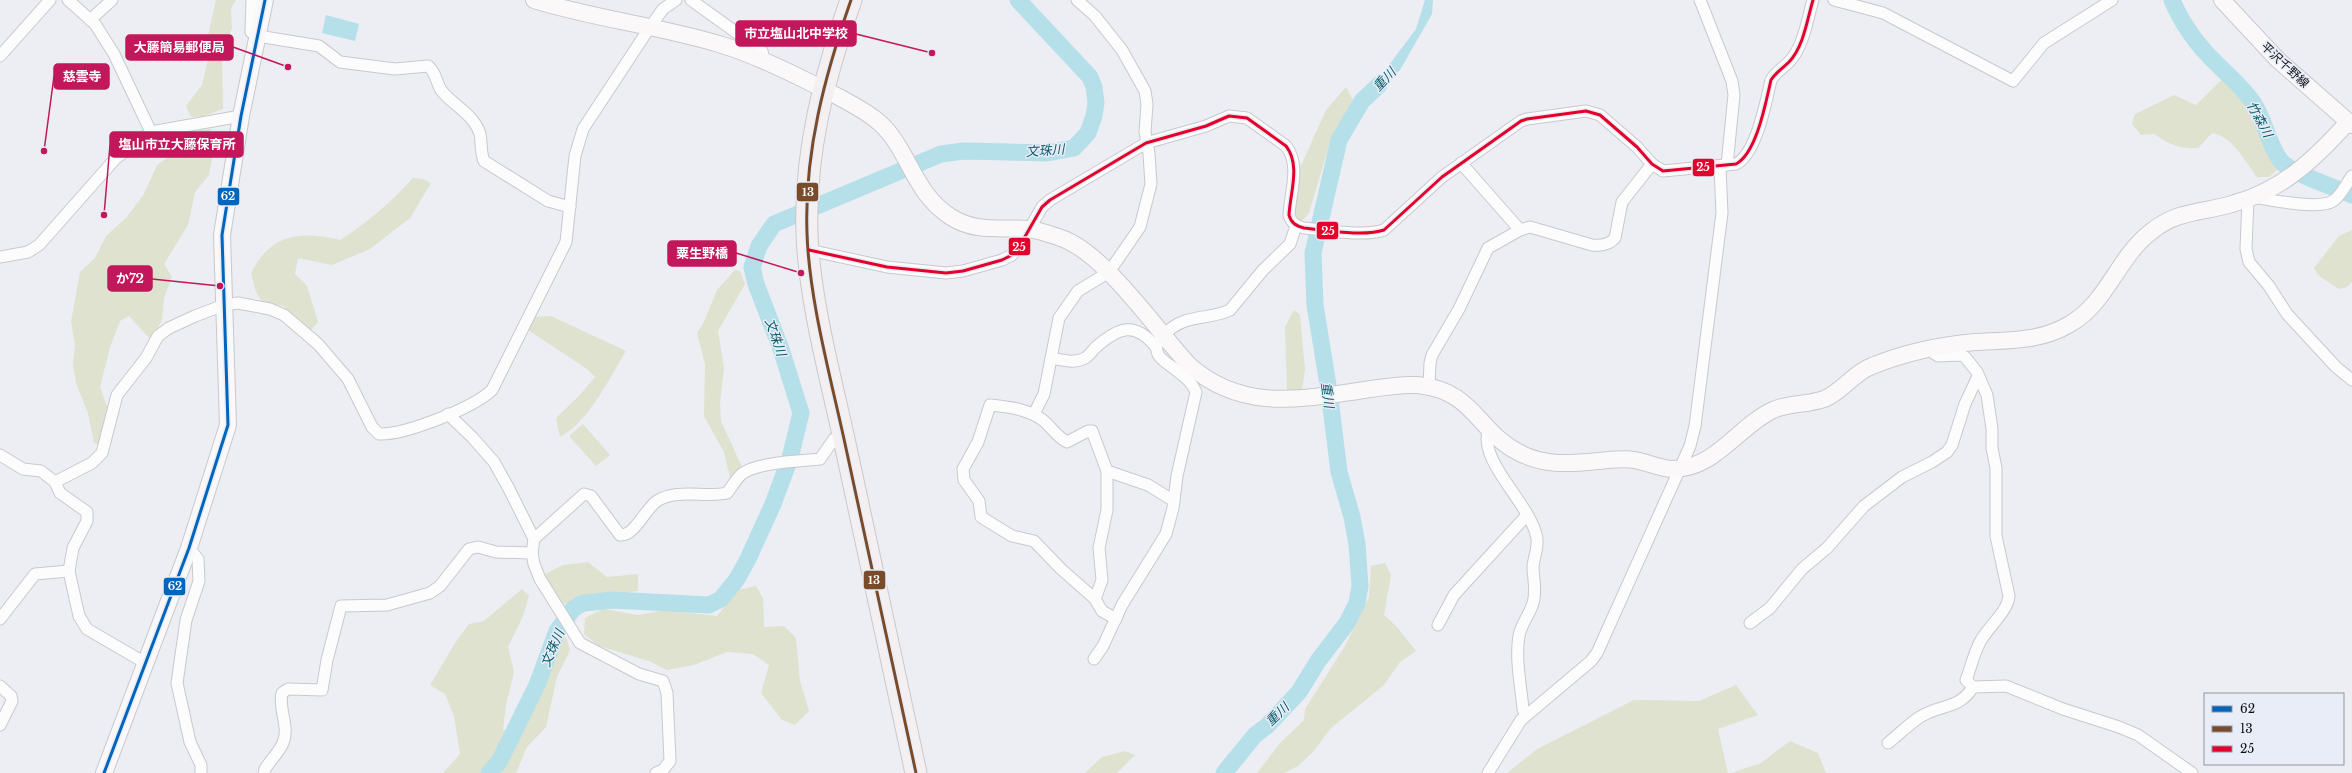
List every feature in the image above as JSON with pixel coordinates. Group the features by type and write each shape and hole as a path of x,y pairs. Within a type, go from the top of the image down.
{"highway":[{"path":"851,0 824,89 813,138 808,190 808,242 814,292 916,773"}],"street":[{"path":"0,56 50,0"},
{"path":"68,0 90,20 114,54 151,132"},
{"path":"90,20 112,0"},
{"path":"252,0 251,32 258,36 319,46 340,62 395,69 428,66 433,70 440,88 449,99 468,115 480,133 480,151 484,161 548,201 570,207"},
{"path":"104,773 147,664 189,548 228,425 222,235 242,116 265,0"},
{"path":"534,0 722,45 764,60 824,89 875,119 888,131 917,182 940,209 952,218 987,230 1029,229 1061,237 1082,248 1109,272 1160,342"},
{"path":"55,482 92,464 102,453 117,395 146,358 158,336 169,328 224,305 238,303 270,309 295,322 318,344 348,379 372,427 379,434 392,435 448,414 483,398 492,390 566,242 575,156 582,129 650,27 664,9 676,0"},
{"path":"691,0 762,51 764,60"},
{"path":"1034,414 1044,394 1059,318 1078,291 1109,272 1140,228 1151,184 1149,154 1146,143 1147,104 1145,91 1122,50 1095,16 1077,0"},
{"path":"1488,773 1515,727 1526,715 1591,661 1597,653 1690,446 1695,426 1722,213 1724,166 1734,89 1700,0"},
{"path":"808,242 887,267 946,273 1002,260 1012,255 1019,247 1042,207 1050,200 1146,143 1206,126 1229,116 1240,116 1247,118 1286,146 1290,151 1294,181 1289,215 1291,221 1300,227 1357,232 1377,232 1384,230 1442,177 1521,120 1586,111 1600,115 1607,120 1637,147 1652,164 1663,171 1736,164 1745,156 1758,130 1771,80 1775,73 1789,62 1799,48 1813,0"},
{"path":"1834,0 1883,13 2013,81 2044,43 2112,0"},
{"name":"平沢千野線","path":"2222,0 2278,60 2350,124"},
{"path":"0,257 28,252 39,245 116,158 151,132 242,116"},
{"path":"1051,358 1075,362 1085,358 1108,337 1121,331 1138,330 1160,342 1204,378 1220,387 1252,397 1275,400 1308,398 1390,386 1429,386 1464,402 1502,441 1515,451 1543,462 1559,465 1623,459 1672,469 1680,468 1698,464 1713,457 1773,410 1823,399 1870,366 1929,350 1975,342 2019,341 2053,333 2070,324 2094,305 2131,252 2152,230 2181,214 2227,206 2250,198 2289,179 2350,124"},
{"path":"1461,163 1520,230"},
{"path":"1429,386 1430,363 1432,356 1459,309 1484,253 1494,244 1520,230 1537,228 1592,245 1600,246 1612,243 1615,238 1622,202 1652,164"},
{"path":"2250,198 2301,204 2326,204 2337,198 2352,176"},
{"path":"2250,198 2246,249 2249,262 2269,286 2287,314 2336,367 2352,380"},
{"path":"1094,660 1116,619 1162,542 1174,501 1177,476 1196,392 1187,380 1158,357 1160,342 1184,321 1223,314 1230,310 1262,270 1290,244 1300,227"},
{"path":"1929,350 1938,356 1961,355 1978,376 1990,407 1992,448 1996,468 1996,536 2009,596 2005,609 1995,619 1979,644 1966,680 1973,687 2006,686 2063,710 2119,727 2138,735 2192,773"},
{"path":"1750,623 1770,608 1802,569 1827,548 1864,506 1902,477 1948,452 1952,445 1965,404 1978,376"},
{"path":"1095,599 1102,580 1099,548 1107,510 1107,471 1092,431 1088,431 1067,442 1056,436 1045,422 1034,414 990,405 978,442 963,469 964,480 979,502 982,517 1012,536 1034,541 1061,569 1095,599 1102,611 1116,619"},
{"path":"448,414 472,437 494,462 534,539 532,553 534,564 540,580 580,643 639,674 663,681 667,693 670,761 663,770 656,773"},
{"path":"1489,428 1486,434 1487,445 1496,466 1527,515 1537,539 1533,566 1534,598 1520,628 1518,644 1523,709 1526,715"},
{"path":"534,539 584,494 591,496 620,535 625,536 631,532 646,510 658,500 671,495 727,493 742,474 773,464 820,459 834,439 843,434"},
{"path":"0,455 23,469 42,471 55,482 60,493 82,508 88,516 73,548 69,571 79,616 87,629 147,664"},
{"path":"1107,471 1148,485 1174,501"},
{"path":"1438,625 1454,595 1527,515"},
{"path":"264,773 265,769 284,742 285,725 280,700 282,693 288,689 322,690 327,660 341,606 387,605 430,593 440,586 469,549 478,547 496,552 532,553"},
{"path":"189,548 198,559 199,581 186,620 177,683 190,742 201,765 202,773"},
{"path":"0,619 35,574 69,571"},
{"path":"0,686 11,696 12,701 0,725"},
{"path":"1888,743 1919,717 1935,709 1952,706 1968,696 1973,687"}],"green space":[{"path":"216,0 236,0 231,8 232,28 222,52 223,109 204,116 191,117 186,106 202,85 208,60 207,40"},
{"path":"2221,80 2232,86 2241,94 2249,105 2263,132 2277,170 2269,177 2257,177 2238,150 2219,135 2212,133 2198,148 2186,148 2170,144 2155,134 2141,135 2132,124 2135,114 2174,95 2196,105"},
{"path":"1346,87 1354,102 1331,139 1309,213 1301,222 1293,214 1300,168 1326,110"},
{"path":"211,129 214,148 209,175 195,192 188,225 164,264 172,277 164,298 162,320 151,340 129,316 120,321 110,347 100,387 110,415 100,445 94,443 88,413 76,383 73,365 75,345 71,322 80,272 95,258 106,236 127,217 144,194 157,165 173,154 186,150 197,139 199,130"},
{"path":"413,178 423,179 431,183 410,218 370,249 332,265 298,258 295,274 307,286 318,322 311,330 283,306 263,303 256,292 251,273 259,260 268,250 288,238 300,236 326,237 340,240 360,227 378,212"},
{"path":"2352,230 2352,282 2347,287 2339,289 2319,276 2314,268 2339,236"},
{"path":"735,270 740,271 745,284 718,331 724,368 720,403 721,421 742,467 731,482 724,452 704,416 705,364 697,333 703,324 717,290"},
{"path":"1294,310 1300,315 1305,370 1302,389 1294,393 1287,392 1285,327"},
{"path":"551,316 626,351 598,398 589,410 580,421 560,437 556,418 579,396 595,377 587,369 528,330 534,317"},
{"path":"583,424 610,455 596,466 569,436"},
{"path":"588,562 607,577 638,574 638,591 597,595 564,604 553,593 543,575 563,565"},
{"path":"1385,563 1391,575 1384,615 1397,627 1416,651 1400,662 1384,685 1331,728 1312,753 1298,766 1284,773 1257,773 1281,742 1304,720 1305,709 1345,646 1369,597 1371,566"},
{"path":"756,586 763,598 764,627 784,626 796,638 800,681 809,711 795,725 782,720 761,693 769,665 753,654 727,652 694,665 667,670 649,661 599,646 584,634 585,618 603,609 638,615 666,610 717,616 738,590"},
{"path":"522,589 529,596 523,616 508,647 514,672 506,705 503,730 520,730 560,638 566,637 570,650 557,677 546,727 527,747 516,773 443,773 460,754 454,716 445,694 430,685 455,643 469,624 484,621"},
{"path":"1736,685 1758,715 1718,729 1728,773 1507,773 1537,749 1634,700 1699,701"},
{"path":"1790,741 1818,753 1826,773 1731,773 1761,763"},
{"path":"1125,751 1135,755 1117,773 1085,773 1102,757"}],"water":[{"path":"1425,0 1433,0 1432,14 1400,70 1362,101 1416,29"},
{"path":"326,15 359,24 355,41 322,33"}],"waterway":[{"name":"文珠川","path":"489,773 499,762 537,685 557,631 573,609 583,603 613,600 709,605 721,599 737,579 748,559 773,504 790,458 801,413 781,349 756,284 752,267 759,246 774,224 941,154 964,151 1047,153 1074,148 1088,133 1094,116 1096,103 1094,87 1090,77 1018,0"},
{"name":"竹森川","path":"2172,0 2181,18 2197,42 2240,86 2252,101 2273,148 2281,161 2294,171 2352,195"},
{"name":"重川","path":"1224,773 1255,735 1267,726 1299,692 1318,661 1347,623 1357,603 1360,586 1357,544 1352,517 1339,472 1329,391 1315,305 1313,253 1339,140 1362,101 1379,85"}],"transit line":[{"name":"62","path":"104,773 189,548 228,425 222,235 241,116 265,0"},
{"name":"13","path":"851,0 825,85 813,143 807,203 809,258 821,336 916,773"},
{"name":"25","path":"809,250 887,267 946,273 963,271 1002,260 1012,255 1019,247 1042,207 1050,200 1146,143 1206,126 1229,116 1247,118 1286,146 1293,162 1294,170 1289,215 1293,222 1304,228 1333,231 1366,233 1384,230 1442,177 1521,121 1527,119 1586,111 1600,115 1637,147 1652,164 1663,171 1736,164 1750,149 1755,138 1760,126 1771,80 1777,72 1794,56 1802,41 1813,0"}],"place":[{"name":"市立塩山北中学校","path":"932,53"},
{"name":"大藤簡易郵便局","path":"288,67"},
{"name":"慈雲寺","path":"44,151"},
{"name":"塩山市立大藤保育所","path":"104,215"},
{"name":"粟生野橋","path":"801,273"},
{"name":"か72","path":"220,286"}]}
